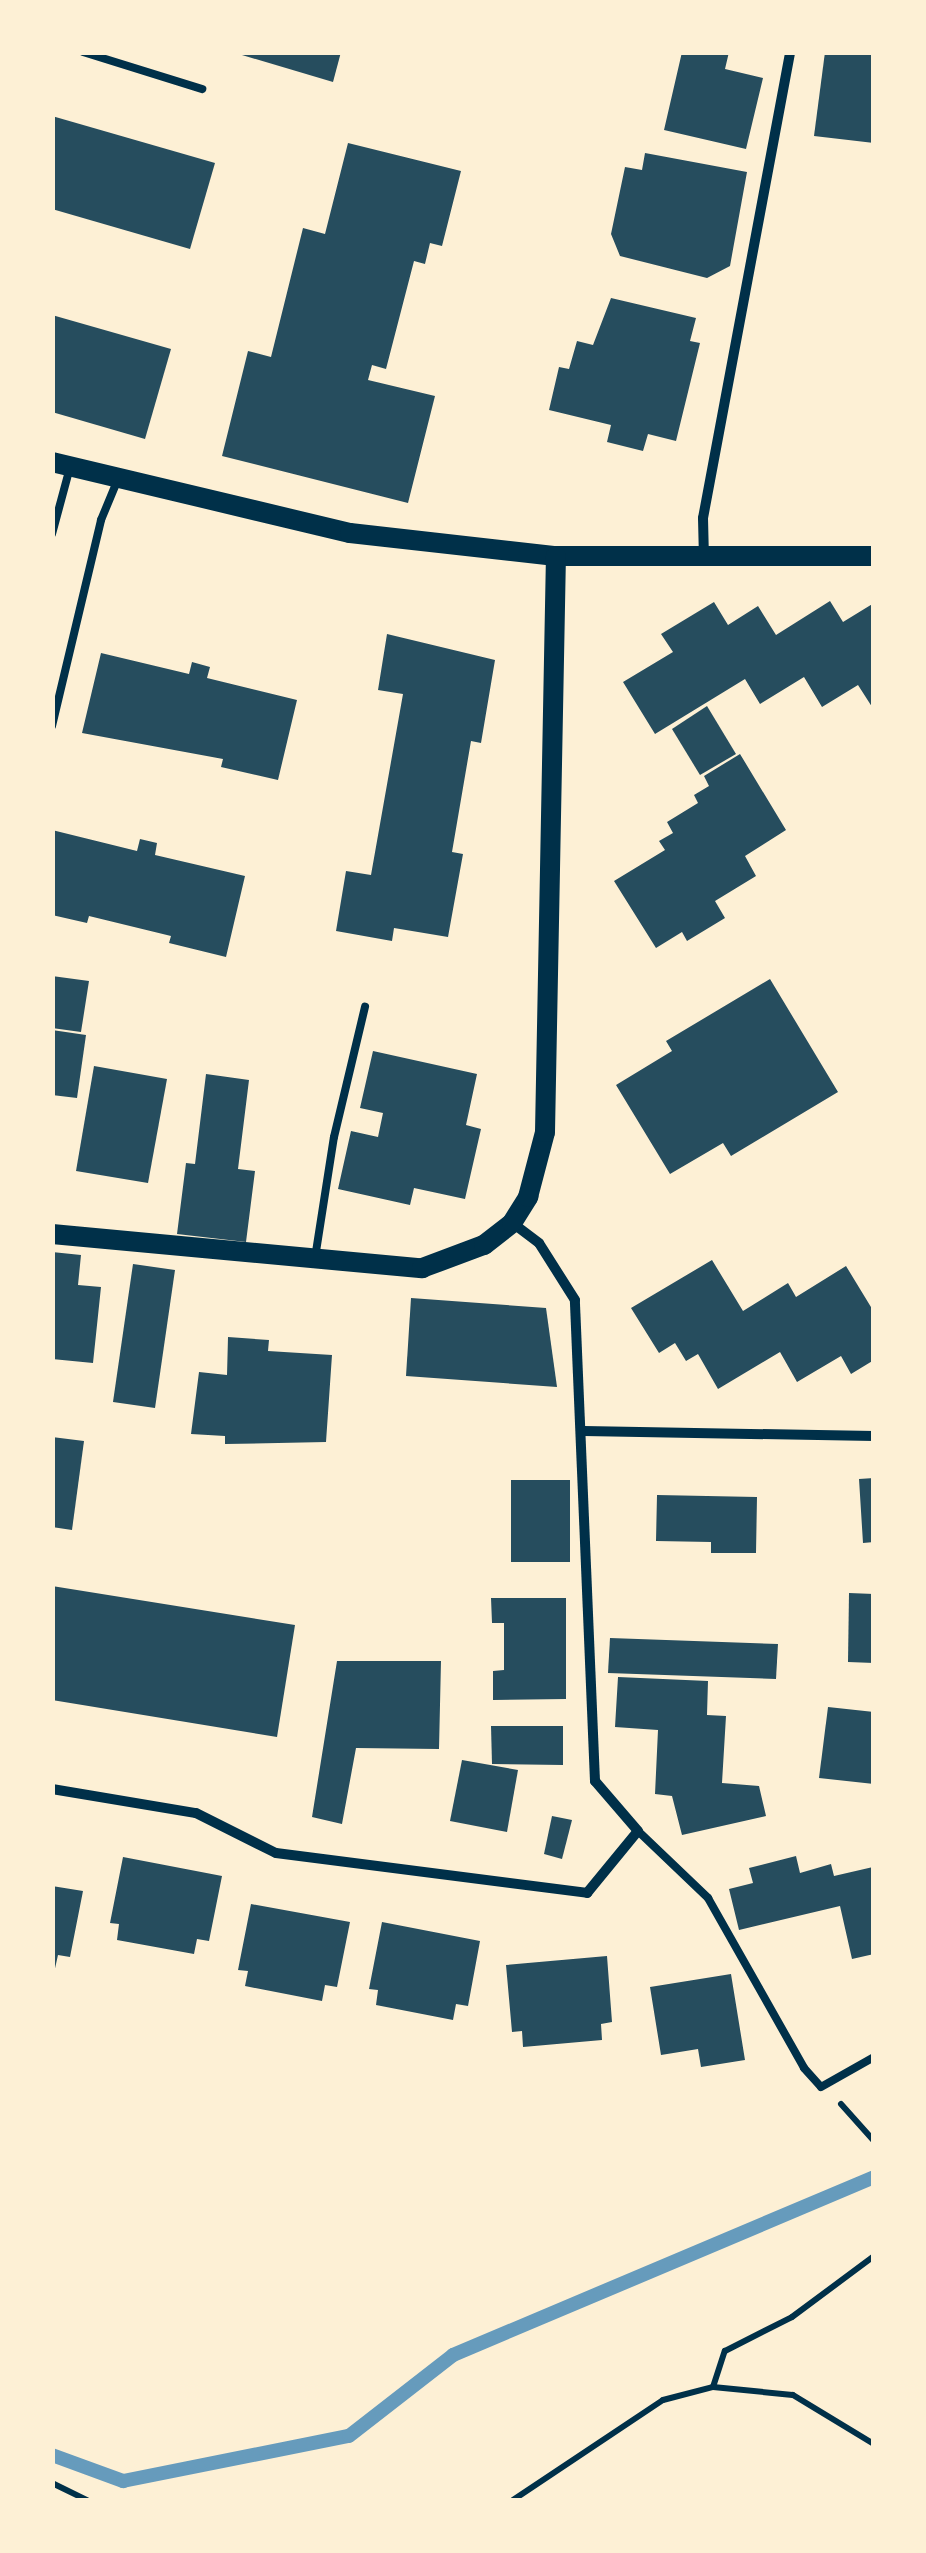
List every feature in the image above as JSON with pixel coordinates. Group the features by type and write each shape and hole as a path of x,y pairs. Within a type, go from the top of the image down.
{"main road":[{"path":"62,464 350,534 556,556 704,560 874,556"},
{"path":"52,1234 314,1263 422,1268 484,1244 512,1224 528,1198 545,1132 556,556"}],"street":[{"path":"704,560 704,518 790,52"},
{"path":"52,1788 196,1813 276,1853 586,1893 638,1831 596,1781 576,1300 539,1243 512,1224"},
{"path":"584,1431 874,1436"}],"lane":[{"path":"83,52 202,89"},
{"path":"52,534 62,464"},
{"path":"52,726 101,520 118,479"},
{"path":"314,1263 334,1137 365,1007"},
{"path":"638,1831 708,1898 804,2068 821,2086 874,2057"}],"path":[{"path":"874,2118 861,2121 874,2141"},
{"path":"713,2387 725,2351 792,2317 874,2256"},
{"path":"513,2500 662,2400 713,2387 792,2395 874,2444"},
{"path":"52,2484 87,2500"}],"building":[{"path":"232,52 341,52 333,82"},
{"path":"682,52 729,52 725,69 763,78 746,149 664,130"},
{"path":"825,52 874,52 874,143 814,136"},
{"path":"52,116 215,163 190,249 52,209"},
{"path":"348,143 461,171 442,246 430,243 425,264 414,261 386,369 372,365 368,380 435,396 408,503 222,456 248,351 271,357 303,228 325,234"},
{"path":"645,153 747,172 730,266 707,278 620,256 611,234 625,167 642,170"},
{"path":"611,298 696,318 690,341 700,343 676,441 648,434 643,451 607,442 611,425 549,410 559,367 569,369 577,341 593,345"},
{"path":"52,315 171,349 145,439 52,412"},
{"path":"830,601 843,622 874,603 874,710 858,685 822,707 804,677 760,704 745,679 655,734 623,682 673,652 661,634 714,602 728,625 758,606 776,635"},
{"path":"387,634 495,660 481,743 471,741 452,852 463,854 448,937 394,928 392,941 336,931 346,871 371,875 403,694 378,690"},
{"path":"101,653 189,674 192,662 210,667 207,678 297,700 278,780 221,767 223,759 82,733"},
{"path":"707,706 736,754 700,775 672,729"},
{"path":"740,754 786,830 745,856 756,876 715,901 725,918 687,941 682,932 656,948 614,881 665,850 659,841 673,833 667,822 698,803 694,795 709,786 704,776"},
{"path":"52,830 137,851 140,839 157,843 155,855 245,876 226,957 169,943 171,936 89,916 87,923 52,915"},
{"path":"52,976 89,981 81,1032 52,1028"},
{"path":"770,979 838,1092 731,1156 723,1143 670,1174 616,1085 672,1051 666,1041"},
{"path":"52,1030 86,1035 77,1098 52,1095"},
{"path":"373,1051 477,1074 466,1125 481,1129 465,1199 414,1188 410,1205 338,1189 351,1131 378,1137 383,1113 360,1108"},
{"path":"94,1066 167,1079 148,1183 76,1171"},
{"path":"206,1074 249,1080 238,1169 255,1171 246,1242 177,1234 186,1163 195,1164"},
{"path":"52,1252 81,1255 78,1285 101,1287 93,1363 52,1359"},
{"path":"712,1260 743,1311 788,1283 796,1297 846,1266 874,1312 874,1360 851,1374 841,1356 797,1382 780,1352 718,1389 698,1354 686,1361 675,1343 659,1353 631,1308"},
{"path":"133,1264 175,1270 155,1408 113,1402"},
{"path":"411,1298 546,1308 557,1387 406,1376"},
{"path":"228,1337 269,1340 268,1351 332,1355 326,1442 225,1444 225,1436 191,1434 199,1372 227,1375"},
{"path":"52,1437 84,1441 72,1530 52,1527"},
{"path":"874,1478 874,1542 863,1543 859,1479"},
{"path":"511,1480 570,1480 570,1562 511,1562"},
{"path":"657,1495 757,1497 756,1553 711,1553 711,1542 656,1541"},
{"path":"52,1586 295,1625 277,1737 52,1700"},
{"path":"849,1593 874,1594 874,1663 848,1662"},
{"path":"491,1598 566,1598 566,1699 493,1700 493,1671 504,1670 504,1623 492,1623"},
{"path":"610,1638 778,1644 776,1679 608,1673"},
{"path":"337,1661 441,1661 439,1749 356,1748 342,1824 312,1817"},
{"path":"618,1677 708,1681 707,1715 726,1716 722,1783 759,1786 766,1816 682,1835 672,1796 655,1794 658,1730 615,1727"},
{"path":"828,1707 874,1712 874,1784 819,1778"},
{"path":"491,1726 563,1726 563,1765 492,1764"},
{"path":"462,1760 518,1770 507,1832 450,1821"},
{"path":"552,1816 572,1820 562,1859 544,1854"},
{"path":"796,1856 800,1873 831,1864 834,1876 873,1867 874,1954 852,1959 840,1906 739,1930 729,1889 753,1883 749,1868"},
{"path":"123,1857 222,1876 209,1941 197,1939 194,1954 117,1940 119,1924 110,1923"},
{"path":"52,1886 83,1891 70,1957 58,1955 54,1973"},
{"path":"251,1904 350,1922 337,1987 325,1985 322,2001 245,1986 248,1971 238,1970"},
{"path":"382,1922 480,1941 468,2006 456,2004 453,2020 376,2005 378,1990 369,1989"},
{"path":"607,1956 612,2022 601,2024 602,2040 523,2047 522,2031 512,2032 506,1965"},
{"path":"731,1974 745,2060 701,2067 698,2049 661,2055 650,1987"}],"waterway":[{"path":"52,2455 123,2481 349,2436 453,2355 874,2177"}]}
